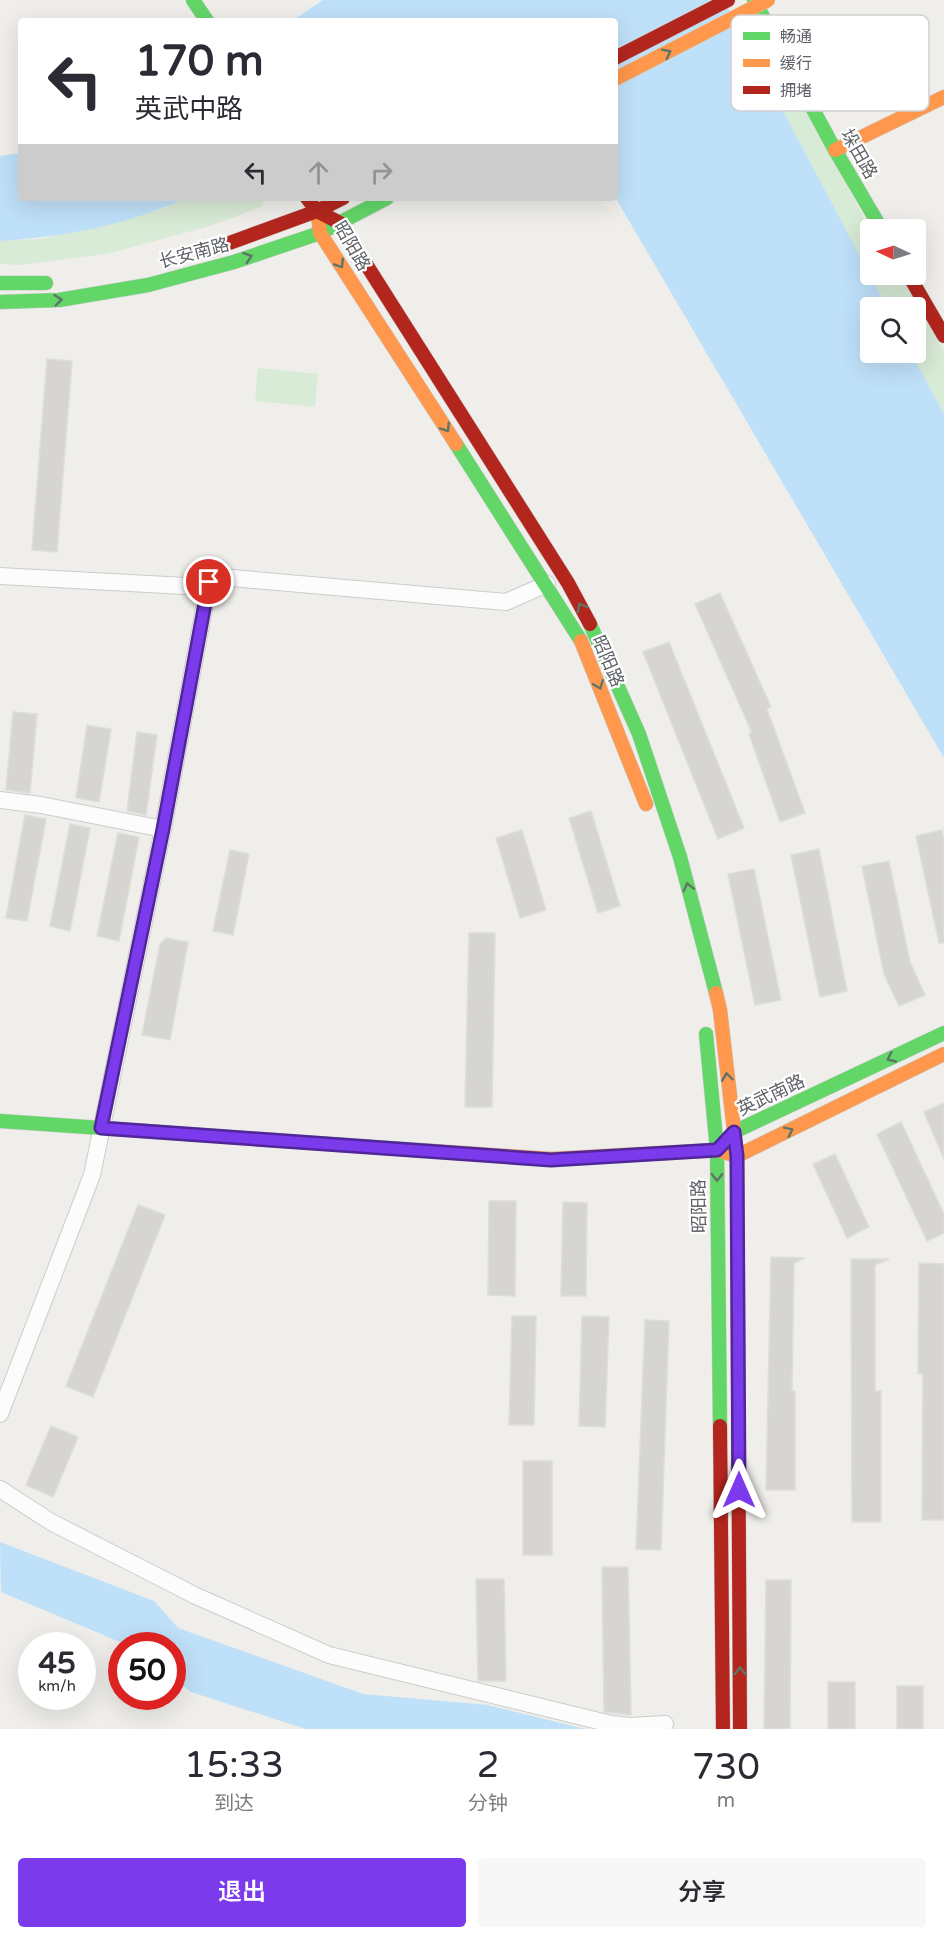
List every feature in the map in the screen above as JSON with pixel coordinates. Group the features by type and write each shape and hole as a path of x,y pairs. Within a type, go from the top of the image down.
{"main road":[{"path":"192,0 205,18"},
{"path":"618,56 728,0"},
{"name":"垛田路","path":"754,0 762,15"},
{"path":"739,15 768,0"},
{"path":"618,78 731,19"},
{"path":"929,104 944,97"},
{"name":"垛田路","path":"814,111 876,219"},
{"path":"835,150 915,111"},
{"path":"310,201 317,212"},
{"name":"长安南路","path":"204,251 227,245 317,212 337,201"},
{"name":"长安南路","path":"0,302 59,300 148,285 234,262 320,233 381,201"},
{"name":"昭阳路","path":"317,212 340,223 568,583 598,638 639,734 680,857 720,1011 737,1156 740,1729"},
{"name":"昭阳路","path":"317,212 320,233 581,640 668,858 686,934"},
{"path":"0,283 57,282"},
{"path":"914,285 944,336"},
{"name":"昭阳路","path":"705,1022 717,1150 723,1729"},
{"name":"英武南路","path":"717,1150 734,1132 944,1033"},
{"path":"0,1121 551,1160 717,1150 737,1156 944,1054"}],"street":[{"path":"0,576 185,586 232,578 506,602 547,584"},
{"path":"0,1414 6,1381 92,1175 163,829 209,582"},
{"path":"0,801 41,805 163,829"},
{"path":"0,1489 51,1522 196,1596 329,1655 611,1724 631,1726 665,1724"}],"green space":[{"path":"782,111 810,111 864,219 860,219 860,256"},
{"path":"179,201 264,201 261,207 210,226 106,254 20,265 0,264 0,241 41,239 161,209"},
{"path":"875,285 908,285 915,297 882,297"},
{"path":"926,318 944,351 944,414 916,363 926,363"},
{"path":"258,368 318,374 315,407 255,401"}],"water":[{"path":"323,0 724,0 732,15 731,111 783,111 860,256 860,285 875,285 882,297 860,297 860,363 916,363 944,414 944,758 617,201 618,18 296,18"},
{"path":"18,153 18,201 178,201 141,216 94,228 71,233 0,241 0,156"},
{"path":"0,1542 154,1601 178,1628 363,1694 488,1705 585,1729 306,1729 191,1692 186,1688 186,1632 108,1632 108,1637 1,1592"}],"building":[{"path":"47,359 72,361 57,552 32,550"},
{"path":"720,593 771,707 767,709 805,813 780,822 749,734 752,733 695,604"},
{"path":"669,642 744,828 718,839 643,652"},
{"path":"13,712 37,714 30,793 6,790"},
{"path":"87,725 111,729 99,802 76,798"},
{"path":"137,732 157,735 146,815 127,811"},
{"path":"591,811 620,906 598,913 569,818"},
{"path":"25,815 46,819 27,921 6,918"},
{"path":"70,824 90,828 70,931 50,926"},
{"path":"522,830 546,910 520,918 496,838"},
{"path":"942,830 944,841 944,943 939,943 916,836"},
{"path":"118,833 139,837 119,941 97,936"},
{"path":"819,849 847,991 820,997 791,855"},
{"path":"230,850 249,854 233,935 213,931"},
{"path":"889,861 910,962 925,995 899,1006 884,974 862,866"},
{"path":"754,869 781,1000 755,1005 728,874"},
{"path":"469,933 495,933 492,1107 465,1107"},
{"path":"166,938 188,942 170,1040 142,1035 160,944"},
{"path":"944,1103 944,1159 924,1112"},
{"path":"901,1122 944,1214 944,1233 927,1241 877,1134"},
{"path":"835,1154 869,1227 847,1238 813,1164"},
{"path":"489,1201 516,1201 515,1296 488,1295"},
{"path":"563,1202 587,1203 586,1296 561,1296"},
{"path":"138,1205 165,1215 93,1397 66,1386"},
{"path":"771,1257 805,1258 794,1263 792,1391 795,1391 795,1490 766,1490"},
{"path":"851,1259 889,1259 875,1265 875,1391 881,1391 881,1522 852,1522"},
{"path":"919,1263 944,1264 944,1520 922,1520 923,1374 918,1374"},
{"path":"512,1316 536,1316 534,1425 509,1425"},
{"path":"582,1316 609,1317 605,1427 579,1426"},
{"path":"645,1320 669,1321 661,1550 636,1549"},
{"path":"51,1426 78,1437 53,1497 26,1485"},
{"path":"523,1461 552,1461 552,1555 523,1555"},
{"path":"602,1567 628,1567 631,1715 604,1712"},
{"path":"476,1579 504,1579 506,1681 478,1681"},
{"path":"766,1580 791,1580 790,1729 764,1729"},
{"path":"828,1682 855,1682 855,1729 828,1729"},
{"path":"897,1686 923,1686 923,1729 897,1729"}],"traffic: fast":[{"path":"193,0 205,18"},
{"path":"754,0 762,15"},
{"path":"814,111 876,219"},
{"path":"0,302 59,300 148,285 234,262 320,233 381,201"},
{"path":"0,283 46,283"},
{"path":"456,444 581,641"},
{"path":"590,624 639,734 680,857 716,993"},
{"path":"723,1144 734,1132 944,1033"},
{"path":"706,1034 717,1150 720,1426"},
{"path":"0,1121 431,1151"}],"traffic: slow":[{"path":"739,15 768,0"},
{"path":"618,77 731,19"},
{"path":"929,104 944,97"},
{"path":"835,150 915,111"},
{"path":"318,214 320,233 456,444"},
{"path":"581,641 646,804"},
{"path":"716,993 737,1156 738,1384"},
{"path":"431,1151 551,1159 717,1150 737,1156 944,1054"}],"traffic: jam":[{"path":"618,56 728,0"},
{"path":"309,201 317,211 340,223 568,583 590,624"},
{"path":"213,249 317,211 337,201"},
{"path":"914,285 944,336"},
{"path":"738,1384 740,1729"},
{"path":"720,1426 723,1729"}],"route":[{"path":"209,582 163,829 101,1128 551,1160 717,1150 734,1132 737,1156 739,1490"}]}
